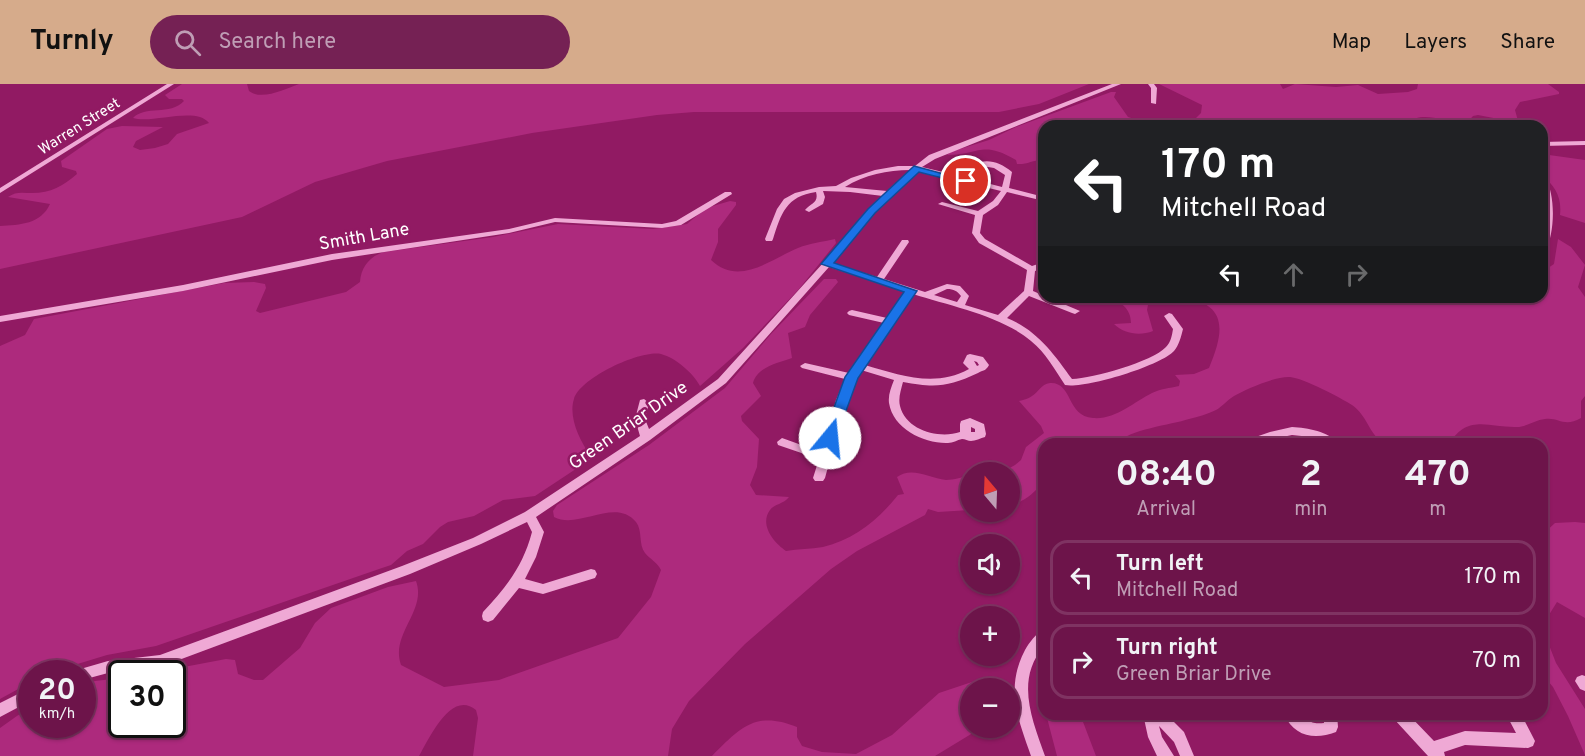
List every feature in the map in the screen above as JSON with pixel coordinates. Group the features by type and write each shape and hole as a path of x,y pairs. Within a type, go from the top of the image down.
{"street":[{"name":"Warren Street","path":"0,191 171,84"},
{"name":"Green Briar Drive","path":"96,670 160,662 406,570 477,541 529,515 646,438 722,381 827,264 871,211 917,168 937,154 1118,84"},
{"path":"1151,84 1154,88 1154,103"},
{"path":"1548,144 1585,143"},
{"path":"942,204 979,214 996,206 1005,190 1009,174 1006,170 989,165 974,166 966,181"},
{"path":"837,189 845,182 900,166 917,168 1038,198"},
{"path":"809,210 819,204 821,197 819,189"},
{"path":"769,239 777,216 786,202 802,193 819,189 837,189 889,194"},
{"name":"Smith Lane","path":"0,319 183,288 332,257 509,231 540,222 555,220 662,226 678,223 728,194"},
{"path":"979,214 976,233 982,241 1031,268 1038,266"},
{"path":"878,281 905,242"},
{"path":"827,264 1002,319 1034,338 1048,352 1066,381 1073,384 1113,374 1168,351 1176,339 1178,328 1169,316"},
{"path":"1002,319 1003,315 1028,292 1031,268"},
{"path":"926,295 946,286 953,286 961,289 965,296 960,305"},
{"path":"819,478 851,377 911,291"},
{"path":"1028,292 1038,296"},
{"path":"1055,303 1075,311"},
{"path":"852,313 890,322"},
{"path":"805,366 851,377"},
{"path":"858,366 899,378 939,383 961,378 975,370"},
{"path":"899,378 894,398 896,409 910,428 922,435 947,439 966,434"},
{"path":"644,404 640,419 646,438"},
{"path":"1268,438 1291,431 1312,431 1324,438"},
{"path":"782,442 824,457"},
{"path":"488,616 518,582 534,555 538,532 529,515"},
{"path":"518,582 543,590 591,574"},
{"path":"1038,643 1026,658 1020,676 1020,698 1038,756"},
{"path":"0,710 18,700"},
{"path":"1151,720 1152,733 1158,746 1167,756"},
{"path":"1162,720 1184,742 1187,756"},
{"path":"1296,720 1311,731 1320,732 1331,727 1330,720"},
{"path":"1405,720 1434,752 1465,738 1528,741 1516,720"}],"shaded area":[{"path":"182,84 247,84 249,91 260,95 274,93 299,84 1089,84 1039,104 999,112 694,112 532,133 387,161 315,182 242,217 0,269 0,226 29,222 41,216 50,204 8,197 17,193 45,192 67,182 77,174 76,171 62,167 61,161 107,129 122,126 163,127 136,141 133,147 140,150 168,144 177,134 209,123 203,118 194,116 133,118 144,112 178,106 184,101 182,99 169,99 165,95"},
{"path":"1159,84 1280,84 1283,89 1295,84 1336,87 1358,85 1378,94 1408,92 1417,89 1418,84 1548,84 1559,92 1559,94 1520,102 1515,110 1518,120 1478,115 1467,120 1424,117 1413,120 1194,120 1201,113 1202,105"},
{"path":"1111,92 1116,92 1114,97 1128,117 1138,120 1038,120 1038,160 1024,164 1017,164 1016,160 1004,154 987,150 947,155 950,152 989,140 1016,127"},
{"path":"1548,155 1585,160 1585,223 1560,215 1557,192 1548,180"},
{"path":"730,201 736,202 718,229 718,242 711,260 722,268 733,271 755,268 803,246 835,239 836,243 799,289 743,348 700,386 684,367 661,354 639,356 612,367 599,374 579,391 573,406 576,428 586,449 590,455 600,453 535,496 503,500 474,516 448,522 423,544 407,551 391,565 156,646 91,660 18,660 18,689 0,699 0,346 25,335 34,319 224,283 254,282 265,284 266,288 256,311 260,313 346,292 360,282 364,267 371,259 384,252 493,237 558,224 653,229 687,224 706,208"},
{"path":"1558,239 1571,247 1585,265 1578,287 1585,297 1585,396 1581,401 1581,418 1575,421 1545,419 1517,427 1472,425 1464,428 1453,438 1377,438 1352,405 1304,381 1284,377 1246,390 1210,413 1140,431 1124,438 1038,438 1038,488 1020,501 1019,462 1026,447 1044,433 1041,426 1019,401 1034,395 1047,384 1057,384 1067,393 1078,412 1084,416 1101,418 1117,413 1155,392 1179,386 1180,381 1175,375 1194,374 1209,368 1215,354 1218,341 1218,319 1213,311 1202,303 1548,303 1548,268 1554,264"},
{"path":"824,279 836,279 838,282 810,315 805,327 788,333 792,358 763,369 755,378 753,383 761,396 741,416 742,421 759,439 757,467 750,485 756,495 789,497 774,506 767,516 769,533 777,543 786,551 823,547 856,534 882,513 898,495 904,494 897,477 903,474 915,473 946,480 960,478 960,511 938,512 928,509 925,515 857,551 831,569 745,644 689,701 672,729 668,756 473,756 478,718 476,710 467,705 458,706 442,719 419,756 0,756 0,728 18,715 18,738 96,738 96,681 108,680 108,738 186,738 186,667 226,659 235,660 238,674 254,680 263,680 300,648 315,623 331,608 388,587 416,581 417,602 400,643 401,665 444,687 499,680 618,638 651,597 661,570 645,553 638,526 627,515 618,512 564,520 554,517 553,511 557,505 649,445 725,388 771,334"},
{"path":"1119,303 1154,303 1148,305 1147,310 1153,331 1138,334 1122,330 1114,324 1131,323 1129,313"},
{"path":"1555,523 1585,523 1585,618 1557,602 1548,616 1548,529"},
{"path":"1548,642 1556,663 1585,709 1585,755 1568,716 1548,681"},
{"path":"960,686 960,738 965,738 935,756 712,756 740,730 759,721 770,720 797,727 797,737 802,746 822,752 856,754 892,735 939,693"},
{"path":"1048,720 1082,720 1096,756 1057,756"}],"route":[{"path":"830,438 851,377 911,291 827,264 871,211 917,168 966,181"}]}
